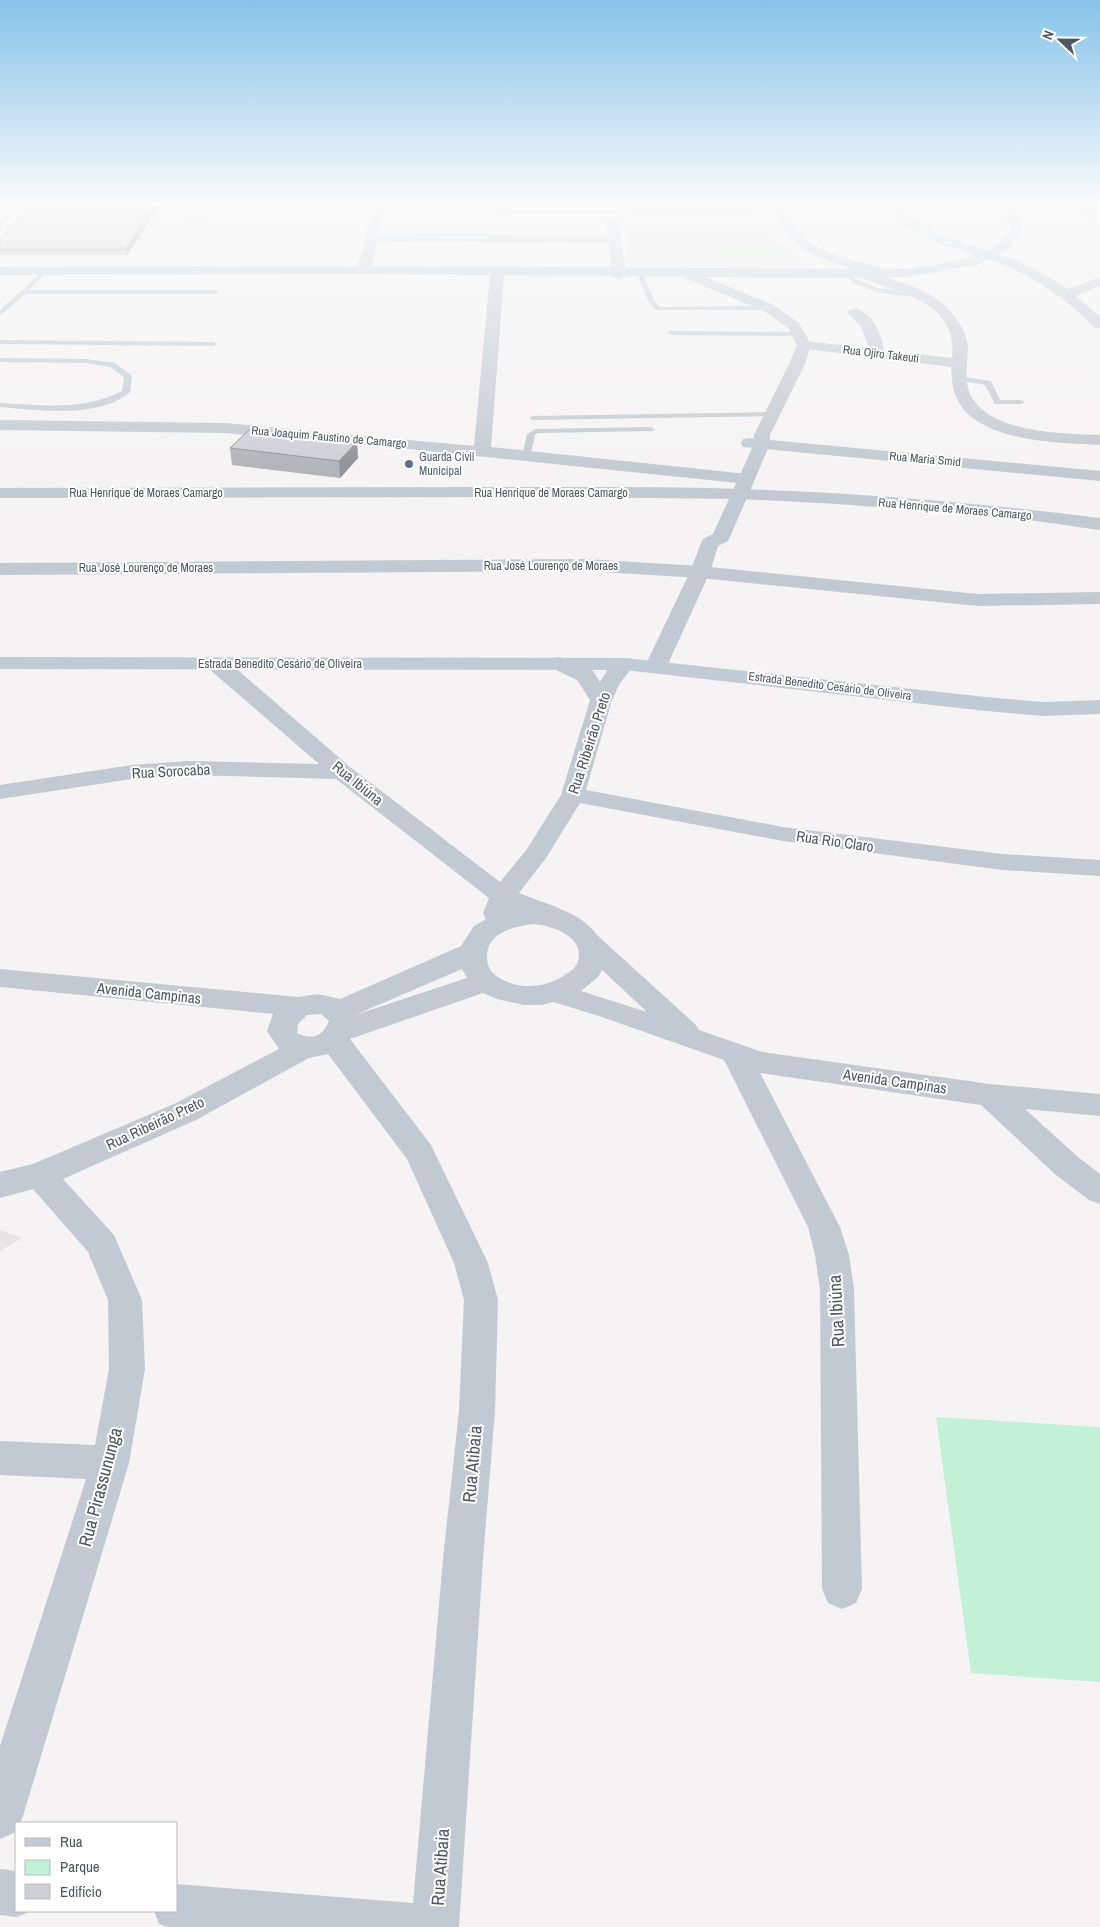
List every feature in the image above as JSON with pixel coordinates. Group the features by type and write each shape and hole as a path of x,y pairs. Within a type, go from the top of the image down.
{"main road":[{"name":"Estrada Benedito Cesário de Oliveira","path":"0,664 624,664 656,666 986,704 1043,709 1100,707"}],"street":[{"path":"482,452 495,296"},
{"path":"710,543 706,535 725,486 758,441 772,414 801,340 794,326 769,308 739,296"},
{"path":"924,296 940,307 956,328 960,343 960,370 964,399 976,412 995,424 1024,433 1063,439 1100,440"},
{"path":"1070,296 1100,325"},
{"path":"854,312 864,317 868,323 875,340 877,354"},
{"name":"Rua Ojiro Takeuti","path":"801,340 960,370"},
{"name":"Rua Joaquim Faustino de Camargo","path":"0,425 225,428 526,457 725,486"},
{"path":"656,666 700,572 710,543 721,537 744,486 758,441"},
{"name":"Rua Maria Smid","path":"758,441 1100,476"},
{"name":"Rua Henrique de Moraes Camargo","path":"0,493 744,486 838,499 1005,512 1100,524"},
{"name":"Rua José Lourenço de Moraes","path":"0,569 584,565 700,572 978,600 1100,598"},
{"name":"Estrada Benedito Cesário de Oliveira","path":"560,663 584,676 601,700"},
{"name":"Rua Ibiúna","path":"217,664 342,772 472,874 503,896 558,919"},
{"name":"Rua Ribeirão Preto","path":"503,896 537,853 573,795 601,700 610,682 624,664"},
{"name":"Rua Sorocaba","path":"0,792 132,772 188,768 342,772"},
{"name":"Rua Rio Claro","path":"573,795 783,834 1002,862 1100,868"},
{"path":"491,926 503,896"},
{"path":"535,915 558,919 578,929 590,944 593,958 587,972 574,984 556,993 530,996 505,992 485,982 474,968 472,952 478,938 491,926 511,918 535,915"},
{"name":"Avenida Campinas","path":"590,944 693,1038"},
{"path":"330,1033 417,976 446,965 472,952"},
{"name":"Avenida Campinas","path":"0,978 298,1007 313,1003 327,1005 330,1033"},
{"path":"298,1007 286,1015 280,1025 282,1036 290,1044 330,1033 485,982"},
{"name":"Avenida Campinas","path":"556,993 609,1009 760,1062 990,1094 1100,1105"},
{"name":"Rua Ribeirão Preto","path":"0,1184 40,1175 185,1112 330,1033"},
{"name":"Rua Atibaia","path":"330,1033 420,1152 472,1262 480,1300 477,1411 463,1558 435,1927"},
{"name":"Rua Ibiúna","path":"736,1055 816,1210 824,1227 832,1255 837,1289 842,1589"},
{"path":"990,1094 1067,1166 1100,1191"},
{"name":"Rua Pirassununga","path":"0,1816 110,1463 127,1368 125,1300 102,1245 40,1175"},
{"path":"0,1458 110,1463"},
{"path":"0,1892 15,1894"},
{"path":"178,1907 419,1927"}],"lane":[{"path":"0,314 19,296"},
{"path":"649,296 658,309 769,308"},
{"path":"672,333 801,340"},
{"path":"0,342 213,344"},
{"path":"0,360 86,361 112,365 128,376 126,392 115,399 98,404 70,408 0,405"},
{"path":"960,370 988,383 993,390 994,398 998,402 1021,402"},
{"path":"59,426 60,421 70,408"},
{"path":"532,418 772,414"},
{"path":"526,457 531,434 536,431 650,430"}],"shaded area":[{"path":"0,1230 22,1238 0,1251"}],"green space":[{"path":"936,1417 1100,1427 1100,1682 971,1673"}],"building":[{"path":"250,429 357,442 339,461 230,448"}],"place":[{"name":"Guarda Cívil Municipal","path":"409,464"}]}
